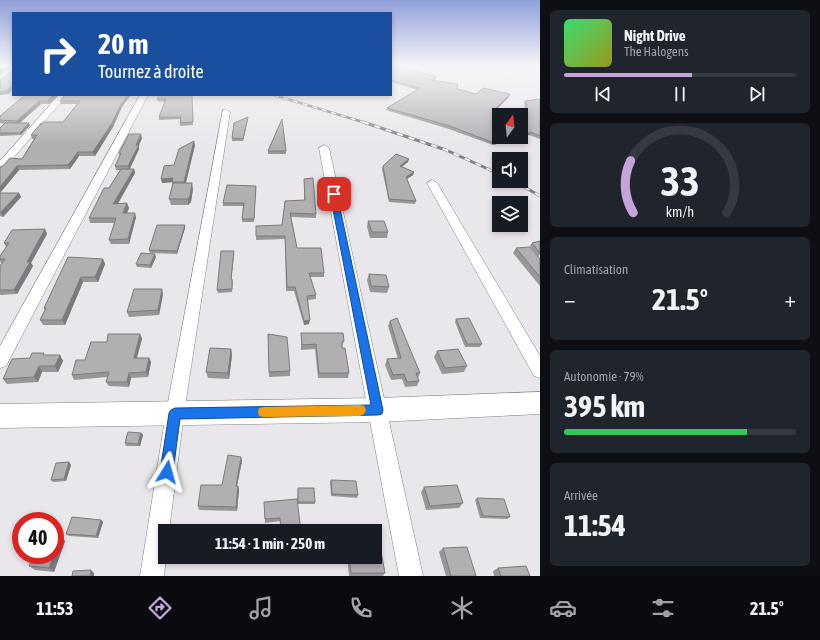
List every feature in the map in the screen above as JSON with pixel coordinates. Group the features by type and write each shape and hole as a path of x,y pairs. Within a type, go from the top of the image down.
{"highway":[{"path":"0,416 378,410 540,403"}],"street":[{"path":"0,167 62,96"},
{"path":"0,361 143,96"},
{"path":"152,576 175,413 226,112"},
{"path":"324,148 411,576"},
{"path":"432,183 540,371"}],"building":[{"path":"414,92 468,92 476,94 478,92 500,92 510,94 496,108 492,108 492,142 450,126 387,108"},
{"path":"24,96 52,96 48,101 39,101 17,121 0,120 0,116"},
{"path":"64,96 127,96 93,152 78,152 68,165 17,166 0,187 0,167 3,166 10,158 22,159 37,135 31,135 41,123 41,125 43,122 63,122 80,101 60,101"},
{"path":"158,96 192,96 193,122 180,123 181,117 159,117 166,99 157,99"},
{"path":"540,99 540,136 531,132 528,133 528,108 525,108 527,105 525,101"},
{"path":"248,117 243,139 232,138 234,123"},
{"path":"282,119 286,151 268,151"},
{"path":"5,123 29,123 20,133 0,133 0,128"},
{"path":"129,134 141,134 136,145 139,145 128,166 115,166 121,153 119,153"},
{"path":"194,141 184,182 172,182 173,178 161,179 164,166 174,165 179,149"},
{"path":"396,154 409,159 400,166 414,172 406,177 416,201 389,199 383,166"},
{"path":"121,169 134,169 113,204 127,203 123,213 135,213 128,239 109,240 116,218 89,218 104,188 109,188"},
{"path":"313,178 316,214 290,213 297,248 321,248 324,273 309,273 316,295 307,296 310,320 304,321 295,287 287,287 285,236 256,236 256,226 282,225 285,201 305,200 304,179"},
{"path":"173,183 192,183 190,196 188,199 169,199"},
{"path":"227,185 256,186 254,219 242,219 244,203 223,203"},
{"path":"0,193 19,193 1,212 0,212"},
{"path":"368,221 384,221 388,232 372,232"},
{"path":"157,225 185,225 177,251 149,250"},
{"path":"45,229 27,262 30,262 14,290 0,290 0,266 5,259 0,259 0,256 9,243 4,243 12,230"},
{"path":"540,241 540,253 532,243"},
{"path":"530,247 540,259 540,277 516,248"},
{"path":"221,251 234,251 231,279 232,289 217,290"},
{"path":"141,253 155,254 150,265 136,264"},
{"path":"68,257 103,259 95,277 81,277 62,320 40,320 46,308 44,308"},
{"path":"369,274 386,275 389,287 371,286"},
{"path":"134,289 162,289 158,310 127,312"},
{"path":"397,318 420,373 416,373 419,381 407,382 404,374 393,375 387,359 401,358 390,321"},
{"path":"469,318 482,344 467,344 456,319"},
{"path":"301,333 343,333 344,341 342,341 342,348 345,348 349,373 319,373 316,344 302,345"},
{"path":"108,334 140,334 134,358 149,358 146,372 129,373 127,382 106,382 109,372 72,375 76,360 85,360 91,342 107,342"},
{"path":"268,334 287,337 290,371 269,372"},
{"path":"210,348 231,349 228,373 206,372"},
{"path":"458,349 467,366 445,368 437,351"},
{"path":"32,353 44,353 43,355 60,355 55,366 39,366 34,377 3,379 12,359 30,358"},
{"path":"128,432 141,433 138,444 125,443"},
{"path":"228,455 241,457 236,486 238,486 236,507 198,506 201,485 222,485"},
{"path":"69,462 64,479 51,480 56,463"},
{"path":"331,480 356,481 358,495 332,494"},
{"path":"457,485 463,503 430,506 424,487"},
{"path":"298,488 314,488 315,502 298,502"},
{"path":"477,498 504,499 510,517 483,516"},
{"path":"297,499 300,524 280,524 280,518 265,519 264,502"},
{"path":"72,517 101,520 96,536 66,534"},
{"path":"467,547 476,576 451,576 443,548"},
{"path":"382,557 385,573 351,573 350,564 382,564"},
{"path":"30,564 51,564 49,568 29,566"},
{"path":"526,566 530,576 501,576 498,568"},
{"path":"91,570 90,576 72,576 73,571"}],"railway":[{"path":"277,96 366,123"},
{"path":"366,123 446,150 492,171"},
{"path":"526,188 540,196"}],"slow traffic":[{"path":"264,412 360,410"}],"route":[{"path":"167,472 175,413 378,410 334,194"}]}
